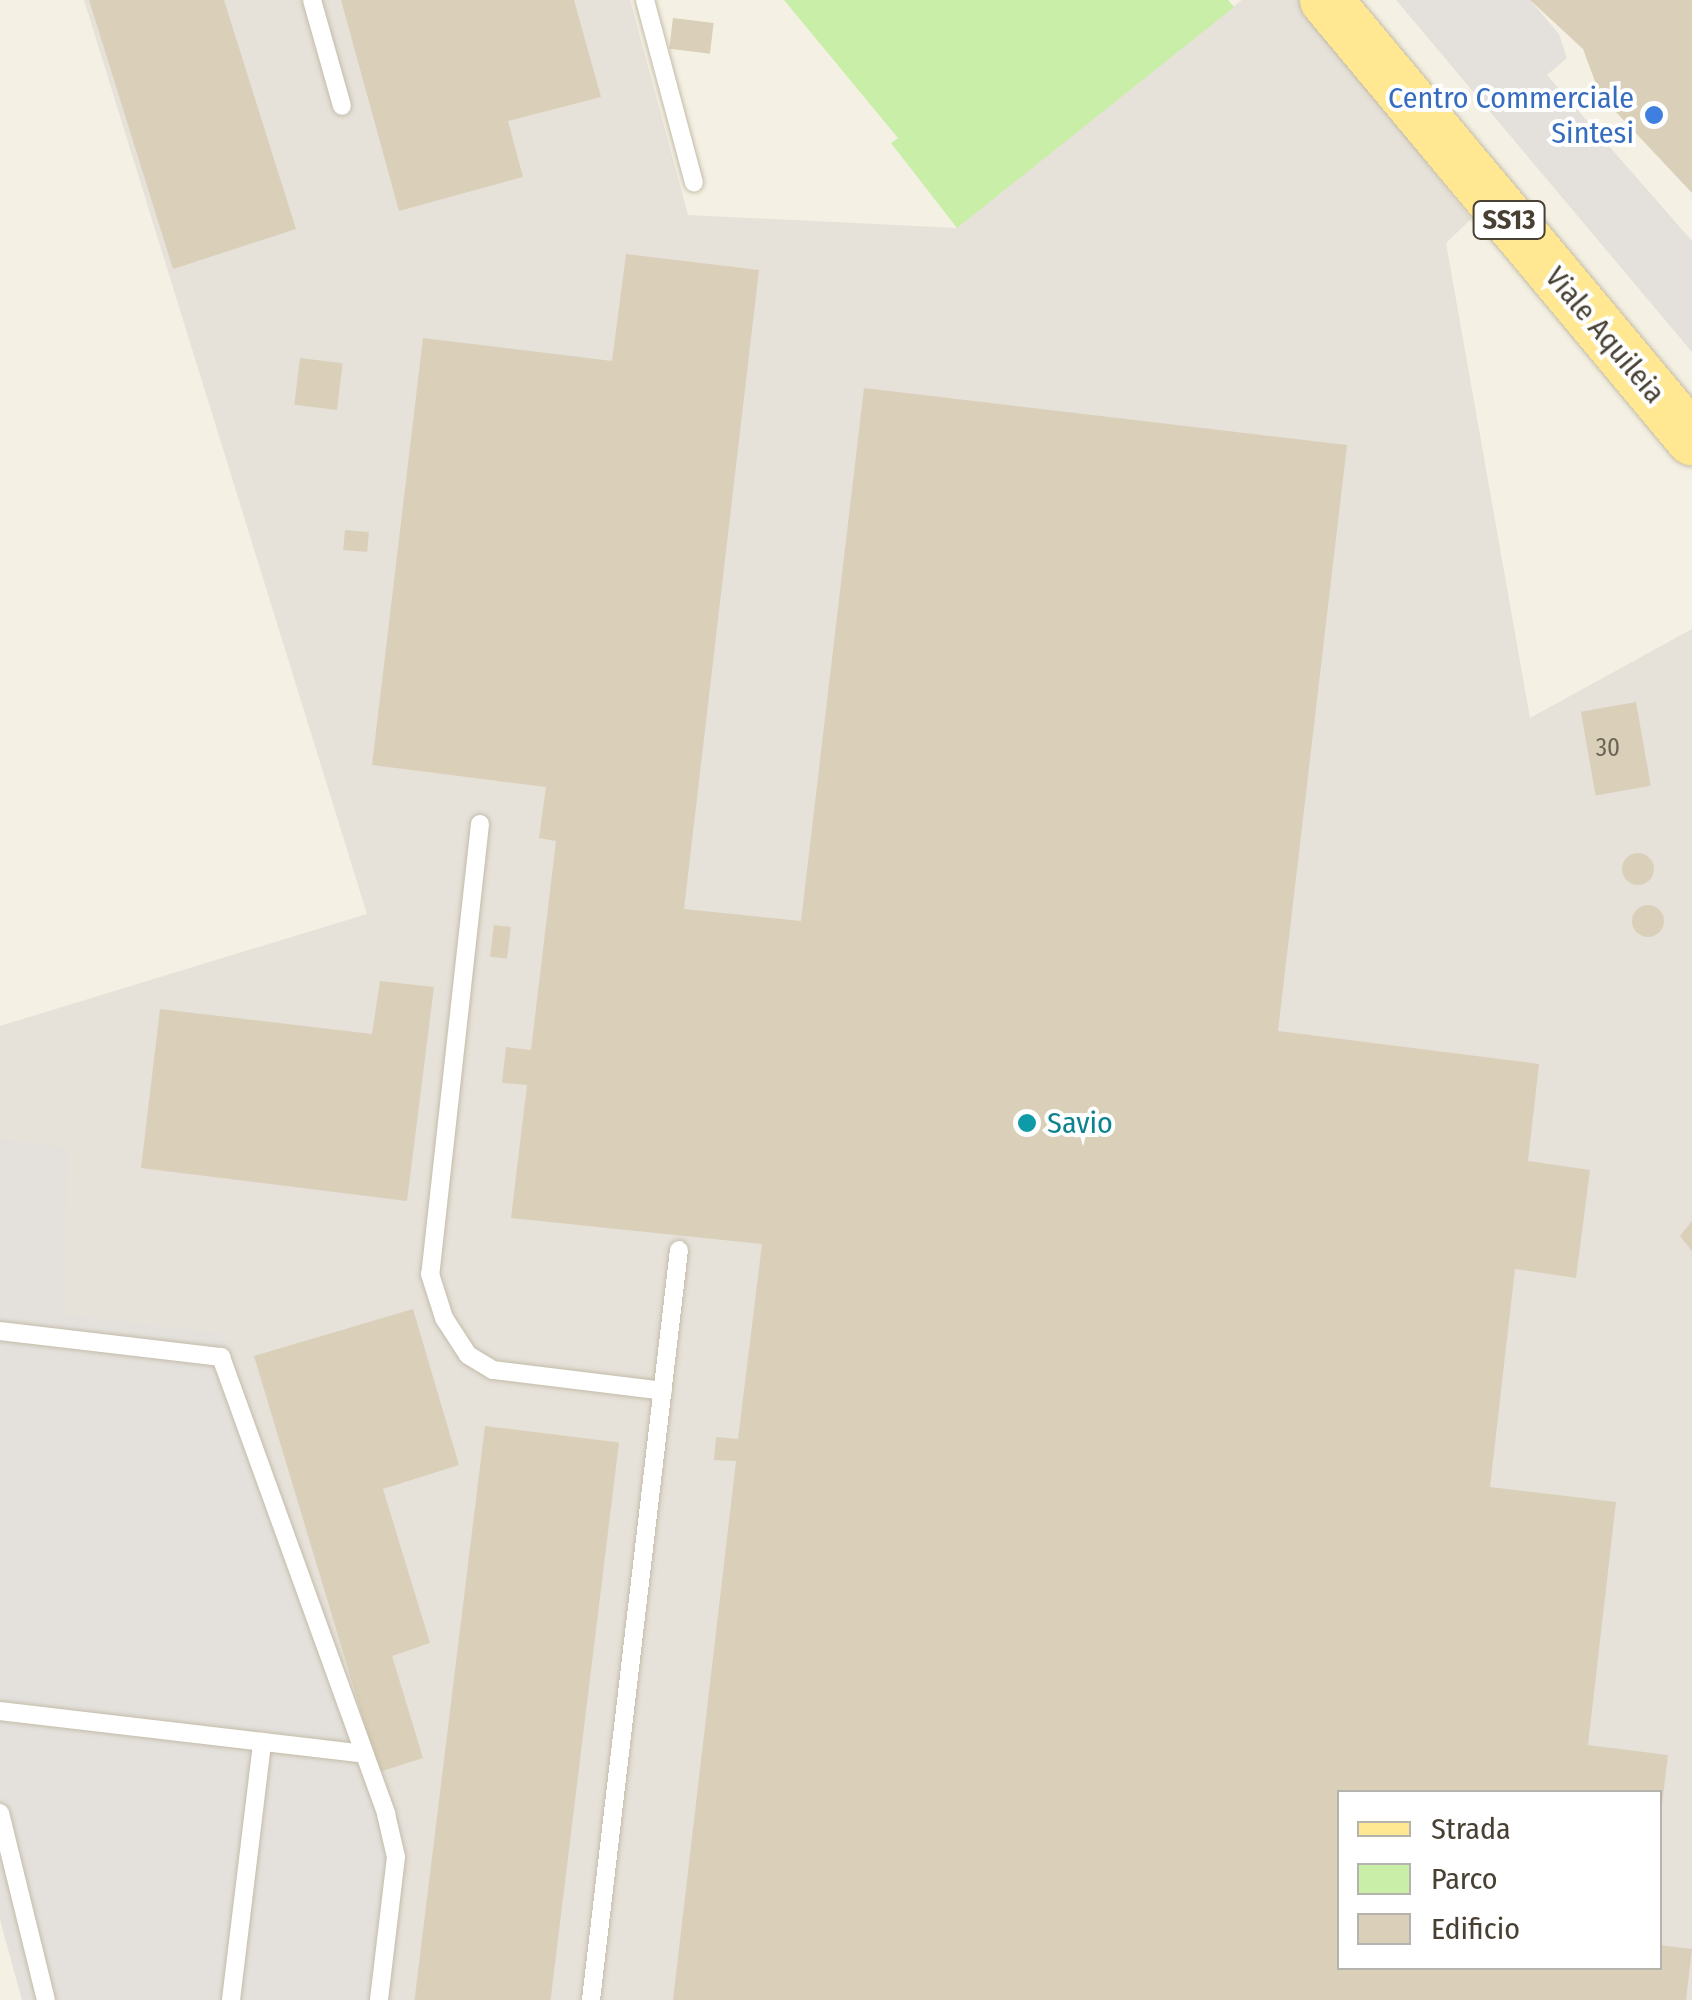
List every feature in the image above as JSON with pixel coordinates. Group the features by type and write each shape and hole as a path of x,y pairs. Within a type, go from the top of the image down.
{"main road":[{"name":"Viale Aquileia","path":"1326,0 1692,440"}],"lane":[{"path":"312,0 342,106"},
{"path":"645,0 694,182"},
{"path":"480,824 430,1274 444,1318 468,1355 493,1370 663,1391"},
{"path":"591,2000 680,1250"},
{"path":"0,1331 220,1357 364,1754 396,1857 379,2000"},
{"path":"0,1710 364,1754"},
{"path":"232,2000 262,1742"},
{"path":"0,1813 46,2000"}],"shaded area":[{"path":"84,0 630,0 688,215 956,228 1242,0 1299,0 1471,219 1446,243 1530,718 1692,629 1692,2000 22,2000 0,1919 0,1026 367,914"},
{"path":"1396,0 1530,0 1559,34 1567,58 1547,75 1692,241 1692,352"},
{"path":"0,1139 68,1148 62,1314 221,1334 359,1777 408,1826 390,2000 22,2000 0,1919"}],"green space":[{"path":"784,0 1228,0 1234,7 957,228 891,143 898,138"}],"building":[{"path":"89,0 224,0 296,229 173,269"},
{"path":"341,0 574,0 601,97 508,121 523,177 399,211"},
{"name":"Centro Commerciale Sintesi","path":"1530,0 1692,0 1692,193 1600,95 1583,49"},
{"path":"673,18 714,23 710,54 669,49"},
{"name":"Savio","path":"626,254 759,270 684,909 801,921 864,388 1347,445 1278,1031 1539,1064 1528,1161 1590,1170 1576,1278 1515,1269 1490,1487 1616,1502 1588,1745 1668,1755 1662,1805 1662,1790 1337,1790 1337,1970 1662,1970 1662,1945 1692,1949 1686,2000 673,2000 736,1461 714,1460 716,1437 738,1439 762,1244 511,1218 527,1085 502,1083 506,1047 531,1050 556,841 539,838 546,787 372,765 423,338 612,361"},
{"path":"300,358 343,363 337,410 294,405"},
{"path":"345,530 369,532 367,552 343,550"},
{"path":"1636,702 1651,786 1596,795 1581,712"},
{"path":"1638,853 1649,858 1654,869 1649,880 1638,885 1627,880 1622,869 1627,858"},
{"path":"1648,905 1659,910 1664,921 1659,932 1648,937 1637,932 1632,921 1637,910"},
{"path":"494,925 511,927 507,959 490,957"},
{"path":"380,981 434,987 407,1201 141,1168 160,1009 372,1034"},
{"path":"1692,1221 1692,1251 1680,1236"},
{"path":"413,1309 459,1465 383,1489 430,1643 392,1656 423,1758 379,1772 254,1356"},
{"path":"485,1426 619,1442 551,2000 415,2000"}],"place":[{"name":"Centro Commerciale Sintesi","path":"1654,115"},
{"name":"Savio","path":"1027,1123"}]}
